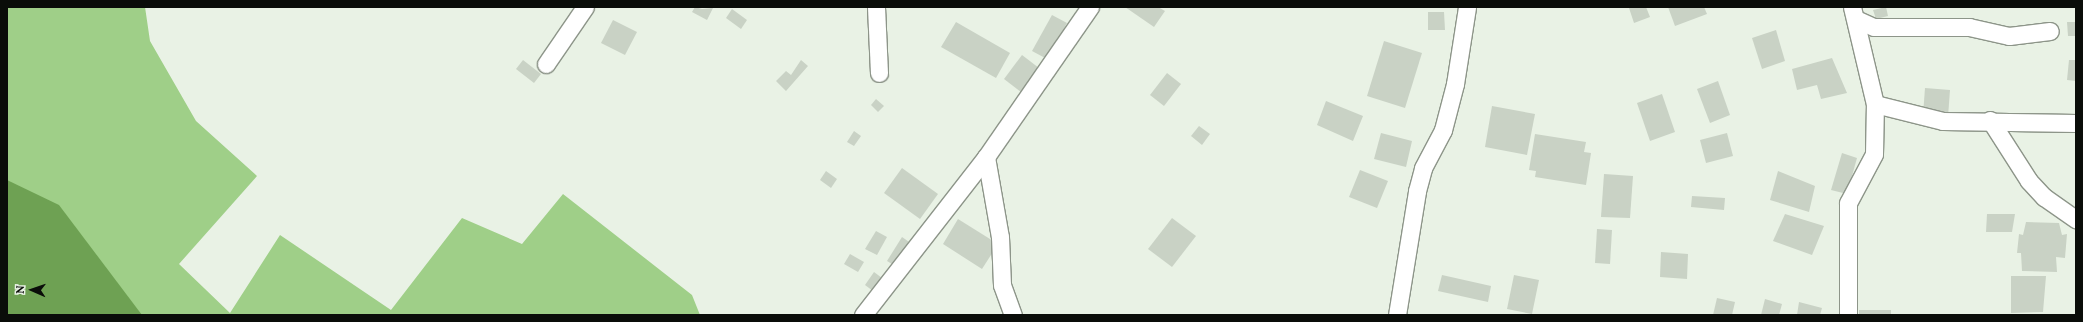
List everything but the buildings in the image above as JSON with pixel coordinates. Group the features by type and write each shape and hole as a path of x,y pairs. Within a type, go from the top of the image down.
{"street":[{"path":"546,64 585,7"},
{"path":"876,7 879,74"},
{"path":"863,315 986,157 1090,7"},
{"path":"1397,315 1422,168 1443,130 1455,84 1466,7"},
{"path":"1855,14 1874,27 1969,27 2009,36 2050,31"},
{"path":"1848,315 1848,203 1874,154 1875,104 1855,14"},
{"path":"1875,104 1943,121 1990,120 2076,123"},
{"path":"1990,120 2029,182 2044,197 2076,219"},
{"path":"986,157 1000,237 1002,285 1013,315"}],"shaded area":[{"path":"7,7 145,7 150,41 196,121 257,176 179,264 230,313 280,235 391,310 462,218 522,244 563,194 692,295 700,315 7,315"},
{"path":"7,180 59,205 142,315 7,315"}]}
